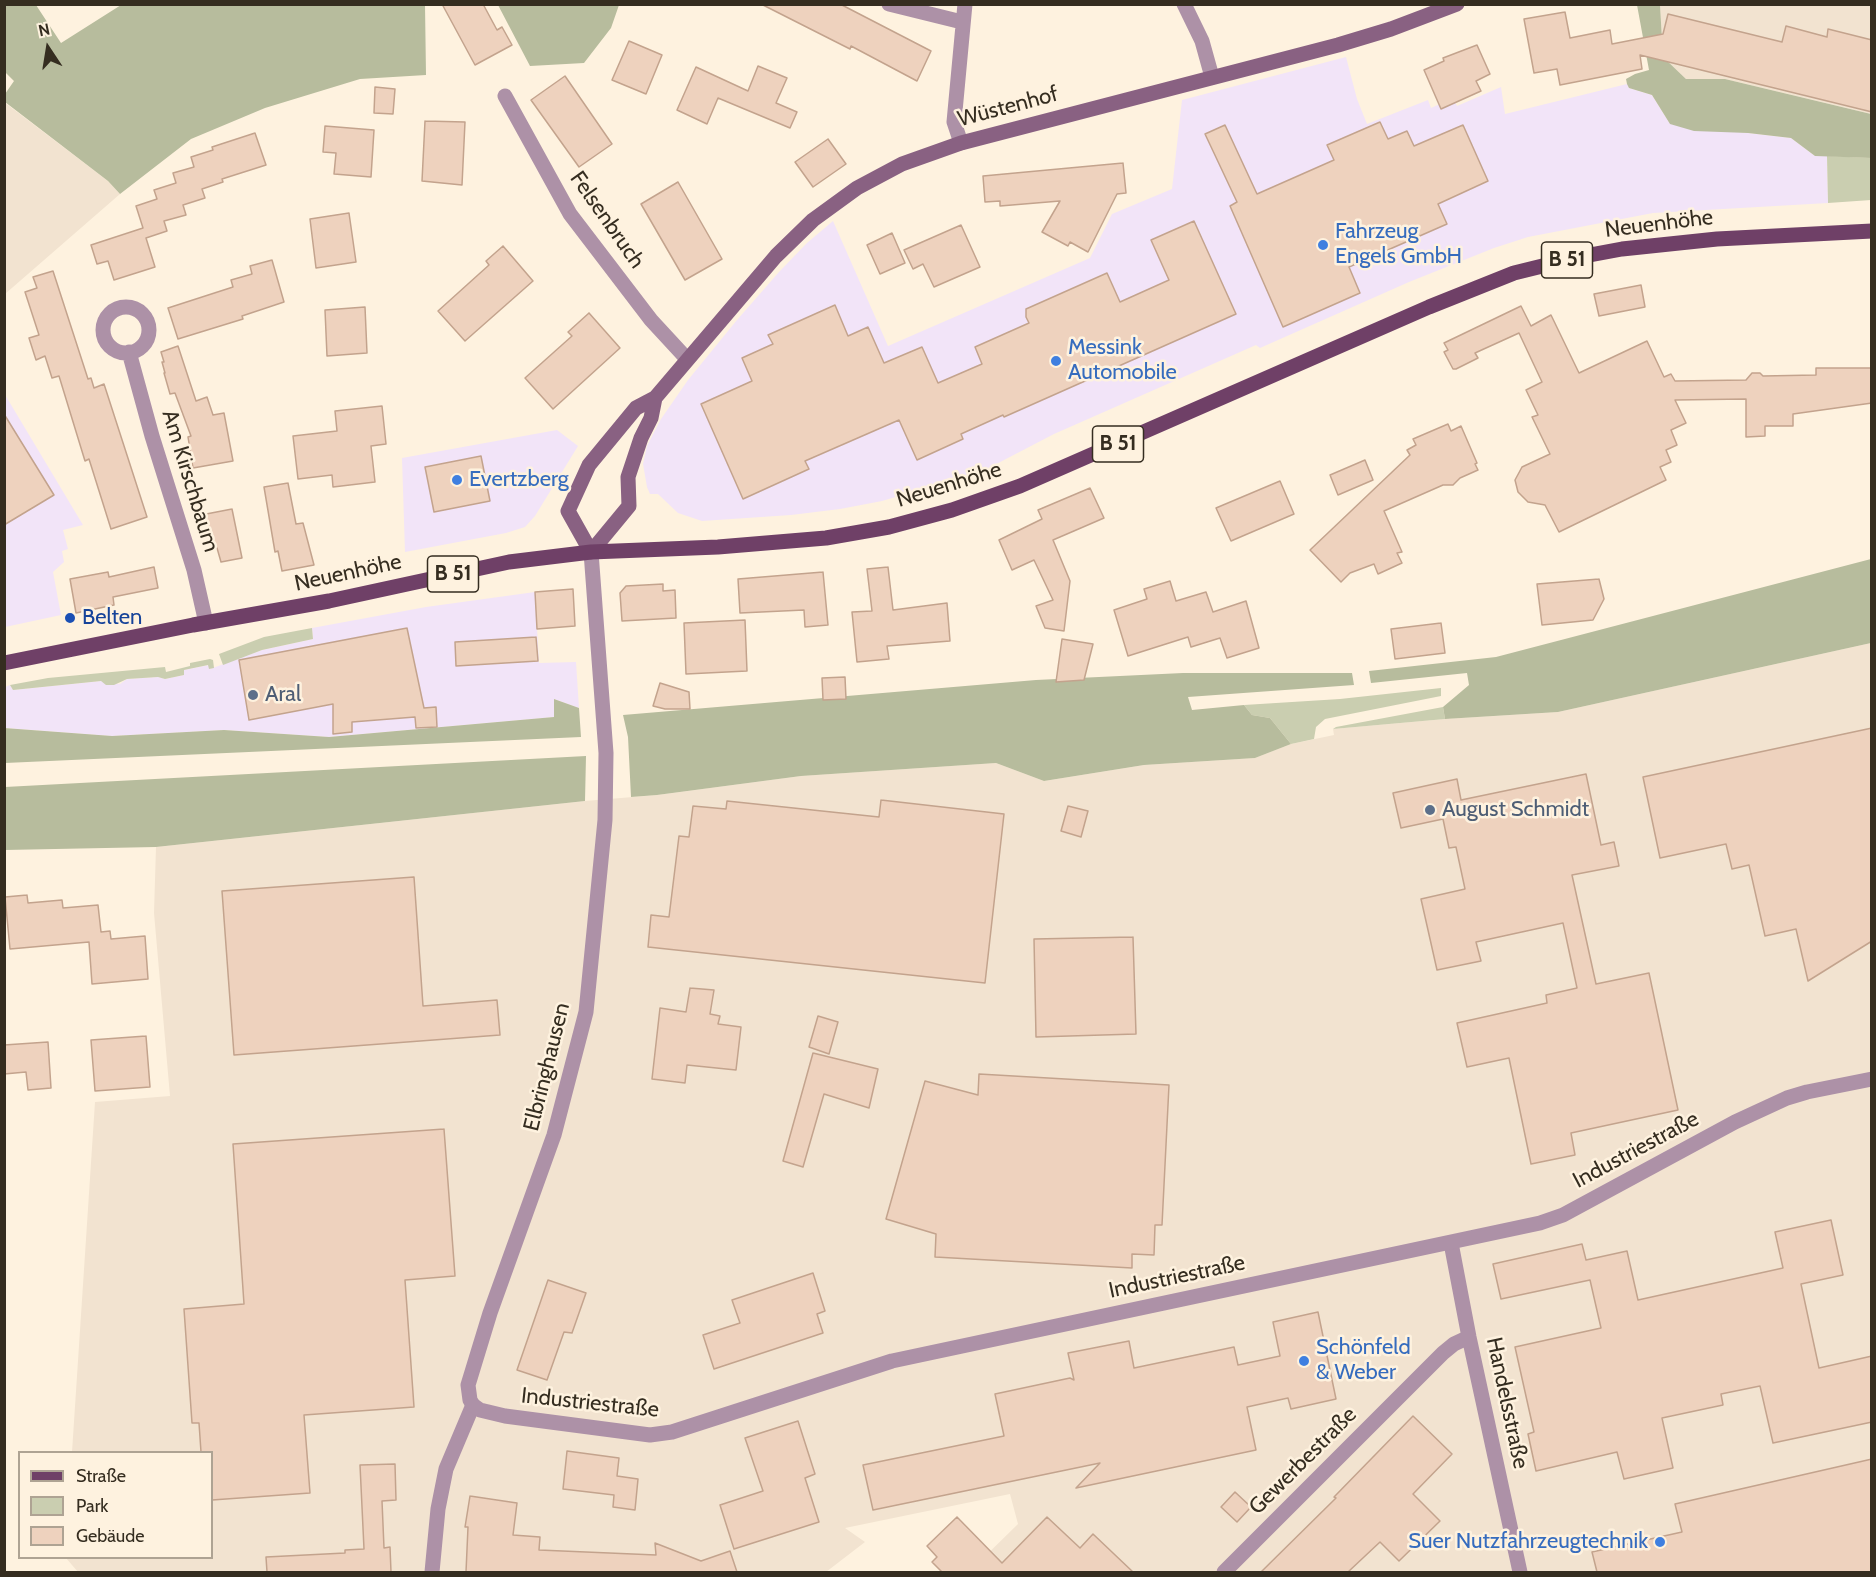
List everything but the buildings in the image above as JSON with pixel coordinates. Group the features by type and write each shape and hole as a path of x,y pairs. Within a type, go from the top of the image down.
{"main road":[{"name":"Wüstenhof","path":"655,398 651,418 641,438 628,477 628,506 591,552 568,511 588,465 636,408 655,398 776,256 813,219 843,197 880,175 927,154 961,143 1366,37 1457,4"},
{"name":"Neuenhöhe","path":"4,663 329,601 509,562 591,552 826,538 889,527 952,510 1020,486 1429,307 1514,273 1622,249 1717,239 1872,231"}],"street":[{"path":"889,4 962,22"},
{"path":"961,143 954,122 965,4"},
{"path":"1184,4 1202,41 1212,77"},
{"name":"Felsenbruch","path":"505,96 570,214 651,320 687,359"},
{"name":"Am Kirschbaum","path":"129,352 152,436 194,570 206,623"},
{"name":"Elbringhausen","path":"432,1572 438,1509 446,1469 472,1405 468,1390 477,1354 554,1135 586,1012 595,941 605,801 606,753 591,552"},
{"name":"Industriestraße","path":"472,1405 486,1413 504,1416 650,1435 661,1434 690,1427 892,1361 1540,1223 1563,1215 1735,1122 1777,1103 1808,1092 1872,1079"},
{"name":"Handelsstraße","path":"1451,1243 1520,1572"},
{"name":"Gewerbestraße","path":"1224,1572 1443,1353 1454,1344 1469,1337"}],"shaded area":[{"path":"1660,5 1871,5 1871,114 1725,79 1686,79 1663,57"},
{"path":"1346,57 1357,99 1367,124 1428,100 1431,108 1453,98 1457,106 1501,87 1505,114 1627,84 1629,88 1652,95 1670,124 1791,138 1815,156 1827,156 1828,203 1653,213 1528,237 1409,282 1260,348 1256,345 1054,434 981,472 882,501 791,515 702,521 678,513 658,494 650,494 643,464 647,446 661,419 688,380 737,320 807,243 833,221 888,346 1090,258 1112,214 1172,189 1182,100"},
{"path":"4,102 108,181 120,194 5,294"},
{"path":"4,393 83,525 63,530 68,549 62,551 64,562 53,572 61,615 5,627"},
{"path":"557,430 578,446 535,516 525,527 506,533 405,552 402,458"},
{"path":"535,592 539,663 576,662 579,708 554,699 555,717 329,737 224,730 112,736 5,728 5,687 10,685 13,690 101,681 120,684 127,679 158,677 165,679 184,675 184,670 209,665 210,669 262,650 313,639 312,628 426,607"},
{"path":"1871,643 1871,1572 969,1572 1018,1524 1010,1494 845,1528 865,1542 826,1572 78,1572 67,1559 213,1559 213,1451 72,1451 95,1102 170,1096 154,913 156,847 657,795 801,776 996,763 1044,781 1144,765 1255,758 1291,744 1334,735 1333,729 1558,712"}],"green space":[{"path":"5,4 36,5 61,43 121,5 425,5 426,75 360,79 265,108 191,139 120,194 108,181 5,102 5,94 14,81 5,72"},
{"path":"498,5 619,5 611,28 584,63 530,66"},
{"path":"1637,5 1660,5 1663,57 1686,79 1725,79 1871,114 1871,158 1815,156 1791,138 1748,133 1694,131 1670,124 1652,95 1629,88 1627,84 1626,79 1649,70"},
{"path":"1827,156 1871,158 1871,200 1828,203"},
{"path":"1871,559 1871,643 1558,712 1445,719 1443,707 1469,685 1467,673 1371,683 1369,671 1496,657"},
{"path":"312,628 313,639 262,650 223,665 219,654 264,637"},
{"path":"213,660 214,668 209,669 208,665 184,670 184,675 165,679 158,677 127,679 114,685 106,685 101,681 13,690 10,685 48,678 165,667 166,672 190,666 190,663"},
{"path":"1183,673 1352,673 1354,685 1188,697 1192,710 1244,705 1252,715 1270,718 1291,744 1255,758 1144,765 1044,781 996,763 801,776 631,797 628,737 623,715 1036,680"},
{"path":"1441,688 1441,696 1325,719 1316,727 1314,739 1291,744 1270,718 1252,715 1244,705 1340,699"},
{"path":"554,699 579,708 581,737 5,763 4,728 112,736 224,730 329,737 554,717"},
{"path":"1443,707 1445,719 1333,729 1336,727"},
{"path":"586,756 585,801 156,847 5,850 5,787"}],"place":[{"name":"Fahrzeug Engels GmbH","path":"1323,245"},
{"name":"Messink Automobile","path":"1056,361"},
{"name":"Evertzberg","path":"457,480"},
{"name":"Belten","path":"70,618"},
{"name":"Aral","path":"253,695"},
{"name":"August Schmidt","path":"1430,810"},
{"name":"Schönfeld & Weber","path":"1304,1361"},
{"name":"Suer Nutzfahrzeugtechnik","path":"1660,1542"}]}
